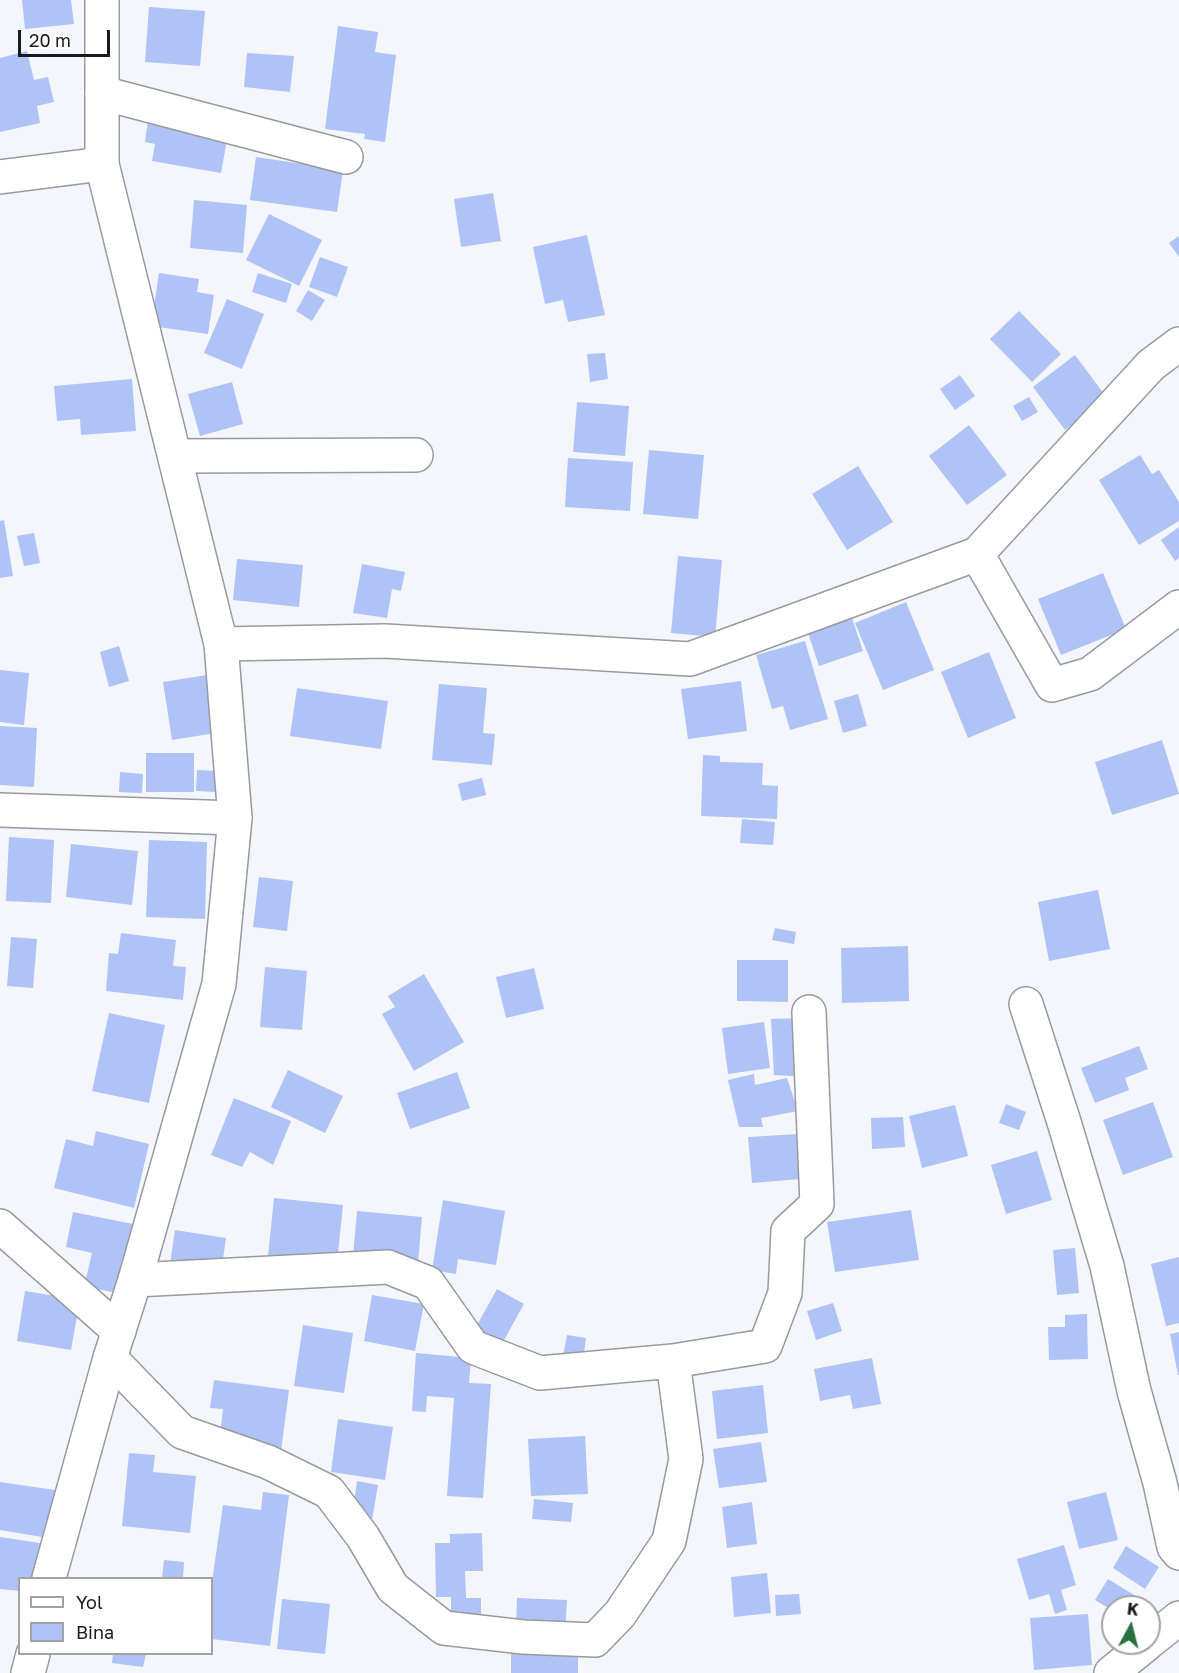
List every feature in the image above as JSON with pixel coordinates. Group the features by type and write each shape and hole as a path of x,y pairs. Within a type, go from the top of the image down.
{"street":[{"path":"49,1577 219,984 235,818 221,644 102,164 102,0"},
{"path":"102,93 346,157"},
{"path":"0,177 102,164"},
{"path":"221,644 385,641 690,658 977,554 1150,365 1179,344"},
{"path":"175,456 416,454"},
{"path":"977,554 1052,685 1089,674 1179,607"},
{"path":"0,810 235,818"},
{"path":"1026,1004 1107,1266 1134,1391 1160,1484 1174,1547 1179,1552"},
{"path":"135,1280 388,1267 428,1283 473,1347 540,1373 673,1360 765,1346 785,1293 788,1231 817,1204 809,1012"},
{"path":"0,1226 115,1345 182,1432 268,1462 329,1492 363,1537 393,1588 444,1628 524,1637 595,1640 621,1614 669,1541 686,1459 673,1360"},
{"path":"1161,1633 1179,1618"},
{"path":"28,1673 32,1655"},
{"path":"1111,1673 1133,1655"}],"building":[{"path":"22,0 71,0 74,24 25,29"},
{"path":"149,7 205,11 200,66 145,62"},
{"path":"338,26 378,32 375,52 396,55 385,142 364,139 365,134 325,129"},
{"path":"27,51 34,80 48,77 54,102 37,106 40,123 0,132 0,58"},
{"path":"247,53 294,56 290,92 244,87"},
{"path":"148,120 228,134 221,173 152,161 155,144 145,142"},
{"path":"256,157 343,170 337,212 250,200"},
{"path":"493,193 501,241 461,247 454,199"},
{"path":"194,200 247,205 243,253 190,248"},
{"path":"269,214 322,240 299,286 246,260"},
{"path":"587,235 605,315 568,322 563,300 545,304 533,247"},
{"path":"1179,236 1179,257 1169,243"},
{"path":"320,257 348,267 337,297 309,287"},
{"path":"159,273 199,279 197,292 214,295 208,334 151,326"},
{"path":"258,273 292,284 286,303 252,292"},
{"path":"308,290 325,300 312,321 296,311"},
{"path":"227,299 264,314 242,369 204,353"},
{"path":"1019,311 1061,354 1032,382 990,339"},
{"path":"605,353 608,379 590,382 587,354"},
{"path":"1075,355 1107,398 1065,430 1033,387"},
{"path":"960,375 975,396 955,410 940,389"},
{"path":"132,379 136,431 81,435 80,419 57,421 54,386"},
{"path":"232,382 243,424 200,436 188,394"},
{"path":"1029,397 1038,412 1022,421 1013,406"},
{"path":"577,402 629,406 625,456 573,452"},
{"path":"969,425 1007,475 967,505 929,456"},
{"path":"649,450 704,455 698,519 643,514"},
{"path":"1140,455 1152,474 1159,470 1179,502 1179,521 1139,545 1099,480"},
{"path":"568,458 633,462 630,511 565,507"},
{"path":"858,466 893,522 847,550 812,494"},
{"path":"4,520 13,576 0,578 0,521"},
{"path":"1179,527 1179,558 1175,561 1161,540"},
{"path":"34,533 40,563 24,566 17,536"},
{"path":"678,556 722,560 715,637 671,633"},
{"path":"237,559 303,565 299,607 233,600"},
{"path":"362,564 405,572 401,591 392,589 387,618 353,613"},
{"path":"1103,573 1126,629 1061,655 1038,599"},
{"path":"906,602 934,670 883,690 855,623"},
{"path":"852,618 863,651 819,666 808,633"},
{"path":"805,641 828,719 790,730 783,706 772,709 756,655"},
{"path":"119,646 129,681 109,687 100,652"},
{"path":"989,652 1016,718 968,738 941,672"},
{"path":"0,670 29,673 24,725 0,722"},
{"path":"213,674 222,732 172,740 163,682"},
{"path":"741,681 747,731 688,739 681,689"},
{"path":"439,684 487,688 483,733 495,734 492,765 432,760"},
{"path":"297,688 388,701 381,749 290,736"},
{"path":"858,694 867,726 843,733 834,701"},
{"path":"0,726 37,728 34,787 0,785"},
{"path":"1162,740 1179,794 1112,815 1095,762"},
{"path":"146,753 194,753 194,792 146,792"},
{"path":"703,755 720,756 720,762 763,763 762,785 778,786 777,819 701,816"},
{"path":"197,770 217,771 216,792 196,791"},
{"path":"120,772 143,774 142,793 119,792"},
{"path":"482,778 486,795 462,801 458,784"},
{"path":"742,819 775,822 773,845 740,843"},
{"path":"9,837 54,840 51,903 6,901"},
{"path":"149,840 207,842 205,919 146,917"},
{"path":"71,844 138,851 132,905 66,897"},
{"path":"259,877 293,881 287,931 253,927"},
{"path":"1098,890 1110,949 1049,961 1038,902"},
{"path":"775,928 796,932 794,944 772,940"},
{"path":"121,933 176,940 173,966 186,967 183,1000 106,991 109,953 118,954"},
{"path":"11,937 37,939 33,988 7,986"},
{"path":"908,946 909,1001 842,1003 841,948"},
{"path":"737,960 788,960 788,1002 737,1001"},
{"path":"265,967 307,971 302,1030 260,1027"},
{"path":"534,968 544,1009 506,1018 496,977"},
{"path":"424,974 464,1042 414,1071 382,1014 395,1007 388,996"},
{"path":"109,1013 165,1025 149,1103 92,1091"},
{"path":"800,1018 806,1077 774,1075 771,1019"},
{"path":"764,1022 770,1068 728,1074 722,1028"},
{"path":"1139,1046 1148,1069 1125,1078 1129,1090 1095,1103 1081,1068"},
{"path":"288,1070 343,1096 325,1133 271,1107"},
{"path":"457,1072 470,1108 410,1129 397,1093"},
{"path":"754,1074 755,1085 787,1078 798,1111 761,1118 763,1127 739,1127 728,1080"},
{"path":"234,1098 291,1121 273,1165 250,1152 242,1167 211,1155"},
{"path":"1153,1102 1173,1157 1123,1175 1103,1120"},
{"path":"1006,1104 1026,1112 1019,1130 999,1123"},
{"path":"955,1105 968,1156 922,1168 909,1116"},
{"path":"903,1117 905,1147 872,1149 871,1118"},
{"path":"96,1131 149,1144 134,1208 54,1188 66,1139 93,1146"},
{"path":"798,1134 801,1179 752,1183 748,1137"},
{"path":"1037,1151 1052,1200 1006,1214 991,1165"},
{"path":"274,1198 343,1205 337,1263 268,1256"},
{"path":"443,1200 505,1211 496,1265 458,1259 456,1274 432,1270"},
{"path":"911,1210 919,1260 835,1272 827,1222"},
{"path":"357,1211 422,1217 418,1263 353,1256"},
{"path":"73,1212 133,1224 119,1293 84,1287 92,1253 66,1247"},
{"path":"175,1230 226,1238 221,1272 170,1264"},
{"path":"1075,1248 1079,1293 1057,1295 1053,1250"},
{"path":"1179,1257 1179,1323 1166,1326 1151,1264"},
{"path":"497,1289 524,1304 498,1351 471,1336"},
{"path":"25,1291 80,1300 71,1350 17,1341"},
{"path":"372,1295 424,1304 415,1351 364,1341"},
{"path":"833,1303 842,1331 816,1340 807,1311"},
{"path":"1087,1314 1088,1359 1049,1360 1048,1327 1065,1327 1065,1315"},
{"path":"303,1325 353,1333 344,1393 294,1386"},
{"path":"1179,1332 1179,1375 1178,1375 1170,1334"},
{"path":"567,1335 586,1338 583,1360 563,1356"},
{"path":"416,1353 471,1358 469,1383 491,1384 483,1498 447,1496 454,1398 427,1396 426,1412 412,1411"},
{"path":"872,1358 881,1404 853,1409 850,1395 820,1401 814,1369"},
{"path":"214,1380 289,1390 281,1451 219,1443 223,1409 210,1408"},
{"path":"763,1385 768,1433 717,1439 712,1391"},
{"path":"338,1419 393,1427 385,1480 331,1472"},
{"path":"585,1436 588,1494 531,1496 528,1439"},
{"path":"761,1442 767,1482 719,1488 713,1449"},
{"path":"129,1453 155,1455 153,1472 196,1476 190,1533 122,1526"},
{"path":"357,1481 378,1485 372,1520 352,1517"},
{"path":"0,1482 55,1490 48,1538 0,1530"},
{"path":"263,1492 289,1495 270,1646 213,1639 213,1577 223,1505 261,1510"},
{"path":"1106,1492 1118,1540 1079,1549 1067,1502"},
{"path":"534,1499 573,1503 571,1522 532,1519"},
{"path":"752,1502 757,1544 727,1548 722,1507"},
{"path":"482,1533 483,1571 465,1571 466,1598 481,1598 481,1619 451,1619 451,1597 436,1597 435,1543 450,1543 450,1534"},
{"path":"0,1537 40,1543 35,1577 18,1577 18,1591 0,1589"},
{"path":"1064,1545 1076,1585 1061,1590 1067,1610 1055,1614 1049,1594 1029,1600 1017,1559"},
{"path":"1126,1546 1159,1567 1145,1589 1113,1568"},
{"path":"164,1560 184,1562 183,1577 162,1577"},
{"path":"767,1573 771,1613 734,1617 731,1577"},
{"path":"1108,1579 1134,1595 1101,1595 1101,1604 1095,1600"},
{"path":"799,1594 801,1614 776,1616 775,1595"},
{"path":"517,1598 567,1600 565,1633 516,1630"},
{"path":"282,1599 330,1604 325,1654 277,1649"},
{"path":"1088,1614 1092,1665 1034,1670 1030,1618"},
{"path":"511,1646 578,1647 578,1673 511,1673"},
{"path":"113,1655 146,1655 143,1667 112,1663"}]}
